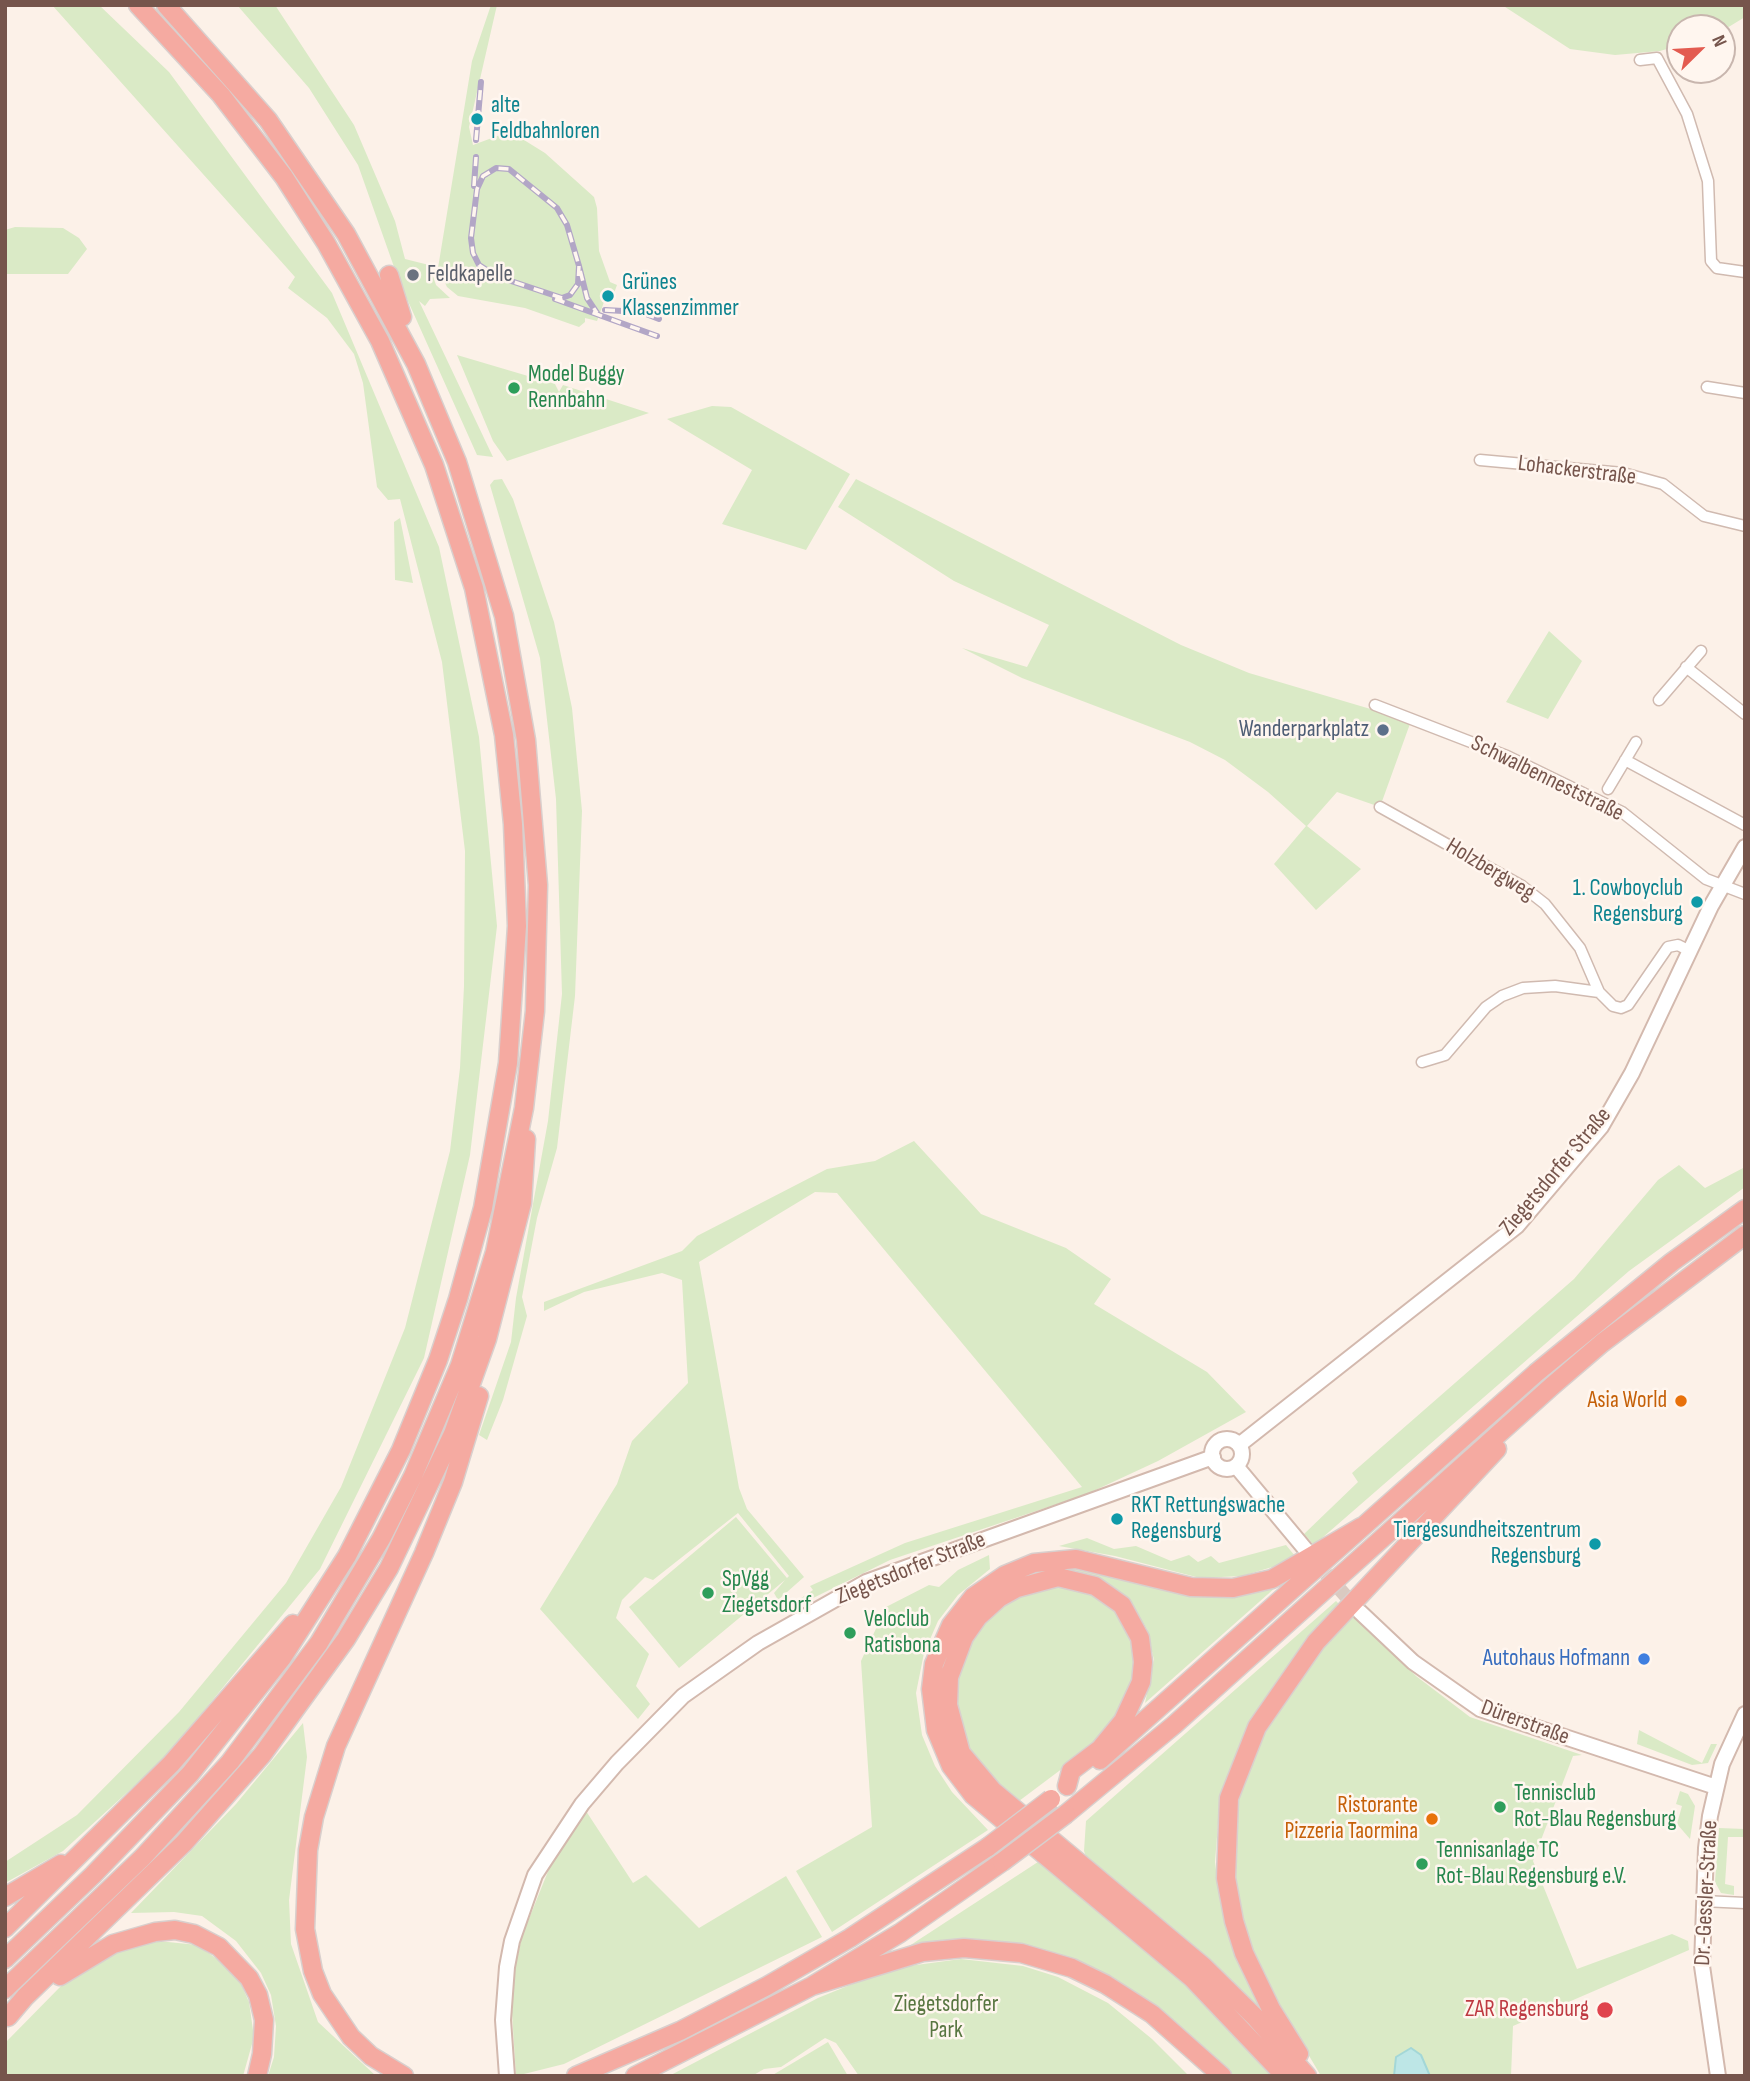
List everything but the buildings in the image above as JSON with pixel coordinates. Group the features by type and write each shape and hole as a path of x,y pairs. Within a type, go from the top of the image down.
{"highway":[{"path":"5,1959 120,1848 190,1774 257,1692 321,1598 373,1506 427,1388 458,1299 483,1208 508,1063 517,926 513,824 504,735 486,636 461,542 411,406 380,341 326,243 284,177 221,95 138,5"},
{"path":"166,5 239,84 311,179 346,234 416,364 457,462 480,529 503,616 526,740 535,824 538,952 524,1108 525,1178 499,1321 453,1482 396,1618 336,1746 314,1817 308,1850 305,1929 313,1971 322,1994 351,2037 371,2056 404,2076"},
{"path":"389,275 416,364"},
{"path":"5,1989 134,1867 197,1800 287,1689 355,1586 413,1476 460,1365 495,1252 524,1108"},
{"path":"576,2076 680,2031 767,1986 850,1938 988,1847 1137,1729 1581,1334 1745,1209"},
{"path":"635,2076 812,1986 900,1933 1066,1814 1174,1725 1552,1386 1745,1235"},
{"path":"7,2019 218,1807 288,1722 346,1639 413,1523 453,1434 487,1339 505,1277"},
{"path":"1313,2076 1271,2009 1244,1953 1228,1900 1226,1878 1229,1798 1257,1727 1316,1642 1404,1545 1532,1417 1552,1386"},
{"path":"1285,2076 1192,1978 973,1795 951,1766 936,1730 931,1689 934,1664 951,1625 973,1597 1005,1575 1034,1563 1076,1559 1191,1587 1233,1588 1272,1579 1361,1527"},
{"path":"1067,1786 1071,1771 1100,1748 1123,1721 1141,1682 1143,1662 1140,1638 1122,1605 1095,1586 1058,1577 1017,1588 999,1598 978,1617 964,1637 949,1677 948,1705 961,1753 993,1791 1203,1966 1255,2017 1307,2076"},
{"path":"5,1928 172,1764 292,1625 321,1598"},
{"path":"5,1896 89,1848"},
{"path":"7,2019 57,1978 113,1944 155,1932 175,1930 194,1934 219,1947 236,1962 258,1995 264,2020 262,2054 257,2076"},
{"path":"812,1986 923,1952 964,1948 1021,1953 1072,1968 1105,1984 1152,2014 1222,2076"}],"street":[{"path":"1640,60 1657,58 1687,114 1702,157 1709,191 1711,261 1717,268 1745,272"},
{"path":"1707,387 1745,393"},
{"name":"Lohackerstraße","path":"1480,460 1623,473 1663,484 1704,516 1745,526"},
{"path":"1659,700 1700,651"},
{"path":"1686,667 1745,714"},
{"name":"Schwalbenneststraße","path":"1375,705 1507,756 1622,812 1696,872 1745,894"},
{"path":"1608,789 1636,741"},
{"path":"1625,760 1745,825"},
{"name":"Holzbergweg","path":"1380,807 1522,886 1545,904 1580,948 1600,992"},
{"name":"Ziegetsdorfer Straße","path":"1239,1445 1517,1226 1601,1127 1632,1073 1690,951 1745,847"},
{"path":"1422,1062 1445,1055 1486,1007 1502,996 1522,988 1555,986 1600,992 1613,1006 1628,1006 1668,947 1678,945 1690,951"},
{"path":"1230,1439 1239,1445 1242,1456 1236,1466 1225,1469 1213,1457 1219,1441 1230,1439"},
{"name":"Ziegetsdorfer Straße","path":"507,2076 503,2020 507,1967 512,1941 535,1875 582,1804 617,1763 683,1696 758,1643 866,1582 1213,1457"},
{"path":"1236,1466 1306,1550"},
{"name":"Dürerstraße","path":"1360,1612 1413,1662 1480,1709 1716,1787"},
{"name":"Dr.-Gessler-Straße","path":"1718,2076 1706,2003 1703,1901 1710,1816 1716,1787 1730,1744 1745,1714"},
{"path":"1703,1901 1745,1903"}],"green space":[{"path":"52,5 99,5 169,72 332,293 439,547 479,737 497,926 470,1155 424,1358 320,1569 166,1757 63,1851 5,1883 5,1862 77,1815 179,1712 286,1583 341,1487 405,1328 450,1151 460,1068 464,986 465,851 442,662 400,499 388,500 377,487 363,383 354,354 327,318 288,288 295,277"},
{"path":"237,5 275,5 354,125 395,221 405,259 429,265 436,285 450,298 430,299 425,306 419,301 493,457 477,455 399,281 358,165 309,88"},
{"path":"491,5 497,5 469,127 473,145 500,135 524,140 545,153 594,197 599,251 610,282 617,285 610,304 604,302 597,321 585,318 585,322 579,327 525,308 458,296 447,287 438,268 472,61"},
{"path":"1502,5 1745,5 1745,17 1736,22 1736,14 1666,14 1666,49 1660,51 1615,55 1570,49"},
{"path":"15,227 63,228 79,238 87,249 68,274 5,274 5,230"},
{"path":"457,355 555,384 559,392 563,385 649,413 507,461 493,441"},
{"path":"712,406 731,407 850,474 806,550 722,524 752,470 667,419"},
{"path":"502,479 513,499 554,622 572,708 582,811 575,996 557,1148 537,1218 522,1297 527,1316 503,1400 487,1440 479,1435 511,1342 516,1298 548,1121 562,994 556,799 540,658 490,485 494,480"},
{"path":"856,479 1181,645 1249,673 1411,721 1380,807 1337,792 1307,826 1361,869 1316,910 1274,864 1306,826 1268,792 1225,760 1190,742 1022,678 962,648 1027,667 1049,625 954,581 838,507"},
{"path":"400,518 413,583 395,580 394,522"},
{"path":"1549,631 1582,661 1548,719 1506,702"},
{"path":"914,1141 981,1214 1066,1248 1111,1279 1094,1304 1207,1372 1246,1412 1158,1461 1087,1494 890,1560 799,1605 797,1601 813,1590 810,1586 905,1543 1082,1487 837,1193 815,1192 699,1262 739,1488 747,1509 804,1577 778,1600 774,1593 785,1580 679,1668 629,1607 736,1517 787,1578 789,1576 738,1513 653,1580 645,1577 622,1600 616,1618 649,1654 636,1686 650,1704 638,1719 540,1609 617,1484 632,1441 688,1383 682,1280 662,1273 584,1292 544,1311 544,1302 682,1251 697,1236 827,1169 875,1161"},
{"path":"1679,1165 1705,1188 1745,1167 1745,1187 1629,1271 1314,1545 1304,1534 1358,1482 1352,1473 1574,1279 1658,1180"},
{"path":"1087,1538 1114,1549 1136,1546 1171,1561 1189,1555 1198,1562 1211,1556 1219,1563 1286,1545 1295,1556 1279,1565 1242,1576 1200,1578 1115,1556 1059,1546"},
{"path":"989,1555 990,1569 958,1595 938,1621 924,1653 916,1693 922,1735 935,1766 952,1792 988,1830 832,1932 796,1871 872,1827 861,1661 886,1607 929,1585 939,1587 958,1570"},
{"path":"1085,1567 1204,1597 1237,1596 1276,1587 1145,1703 1154,1660 1147,1629 1132,1604 1114,1587 1088,1574 1060,1570 1043,1573 1040,1569"},
{"path":"1063,1585 1086,1590 1107,1600 1134,1639 1138,1667 1119,1718 1095,1744 1019,1801 994,1781 973,1754 961,1731 956,1706 959,1666 981,1624 998,1609 1014,1597 1039,1588"},
{"path":"1336,1601 1340,1605 1278,1681 1248,1729 1220,1798 1215,1862 1220,1901 1226,1925 1264,2013 1262,2014 1164,1921 1087,1859 1084,1851 1086,1821"},
{"path":"1355,1615 1416,1676 1470,1717 1582,1755 1573,1756 1533,1861 1577,1969 1672,1934 1688,1941 1689,1950 1513,2026 1511,2076 1321,2076 1269,1988 1242,1926 1232,1866 1237,1800 1251,1759 1282,1702 1323,1649"},
{"path":"303,1723 307,1757 289,1900 291,1944 318,2022 376,2076 268,2076 274,2057 276,2026 271,1995 261,1973 236,1941 202,1916 174,1912 131,1913 236,1804"},
{"path":"1639,1730 1702,1763 1711,1744 1717,1744 1708,1763 1692,1765 1637,1744"},
{"path":"1680,1791 1688,1794 1695,1806 1690,1839 1677,1824 1682,1806 1676,1804"},
{"path":"586,1811 633,1883 646,1875 699,1928 786,1876 822,1937 564,2064 516,2076 512,2013 514,1973 522,1936 551,1864"},
{"path":"1719,1828 1745,1829 1744,1837 1728,1837 1725,1884 1734,1886 1734,1895 1721,1893 1715,1882"},
{"path":"1041,1860 1158,1956 1277,2076 1233,2076 1200,2047 1082,1964 1057,1954 1025,1947 903,1950"},
{"path":"158,1941 198,1945 230,1969 241,1984 249,2002 254,2037 243,2076 5,2076 5,2043 61,1986 110,1954 139,1943"},
{"name":"Ziegetsdorfer Park","path":"961,1959 1023,1966 1058,1977 1108,2003 1152,2039 1189,2076 859,2076 836,2043 825,2038 781,2067 764,2069 752,2076 669,2076 818,1998 867,1978 901,1967"},
{"path":"828,2042 848,2076 771,2076"}],"water":[{"path":"1411,2048 1421,2055 1430,2076 1394,2076 1396,2057"}],"tunnel":[{"path":"1312,1558 1359,1611"}],"railway":[{"path":"476,140 481,82"},
{"path":"474,186 476,157"},
{"path":"579,266 578,284 570,295 562,298 496,276 479,265 473,253 471,238 477,189 483,176 496,168 509,169 557,208 567,225 579,266 587,298 597,313"},
{"path":"555,299 657,336"},
{"path":"605,310 641,312 659,319"}],"place":[{"name":"alte Feldbahnloren","path":"477,119"},
{"name":"Feldkapelle","path":"413,275"},
{"name":"Grünes Klassenzimmer","path":"608,296"},
{"name":"Model Buggy Rennbahn","path":"514,388"},
{"name":"Wanderparkplatz","path":"1383,730"},
{"name":"1. Cowboyclub Regensburg","path":"1697,902"},
{"name":"Asia World","path":"1681,1401"},
{"name":"RKT Rettungswache Regensburg","path":"1117,1519"},
{"name":"Tiergesundheitszentrum Regensburg","path":"1595,1544"},
{"name":"SpVgg Ziegetsdorf","path":"708,1593"},
{"name":"Veloclub Ratisbona","path":"850,1633"},
{"name":"Autohaus Hofmann","path":"1644,1659"},
{"name":"Tennisclub Rot-Blau Regensburg","path":"1500,1807"},
{"name":"Ristorante Pizzeria Taormina","path":"1432,1819"},
{"name":"Tennisanlage TC Rot-Blau Regensburg e.V.","path":"1422,1864"},
{"name":"ZAR Regensburg","path":"1605,2010"}]}
